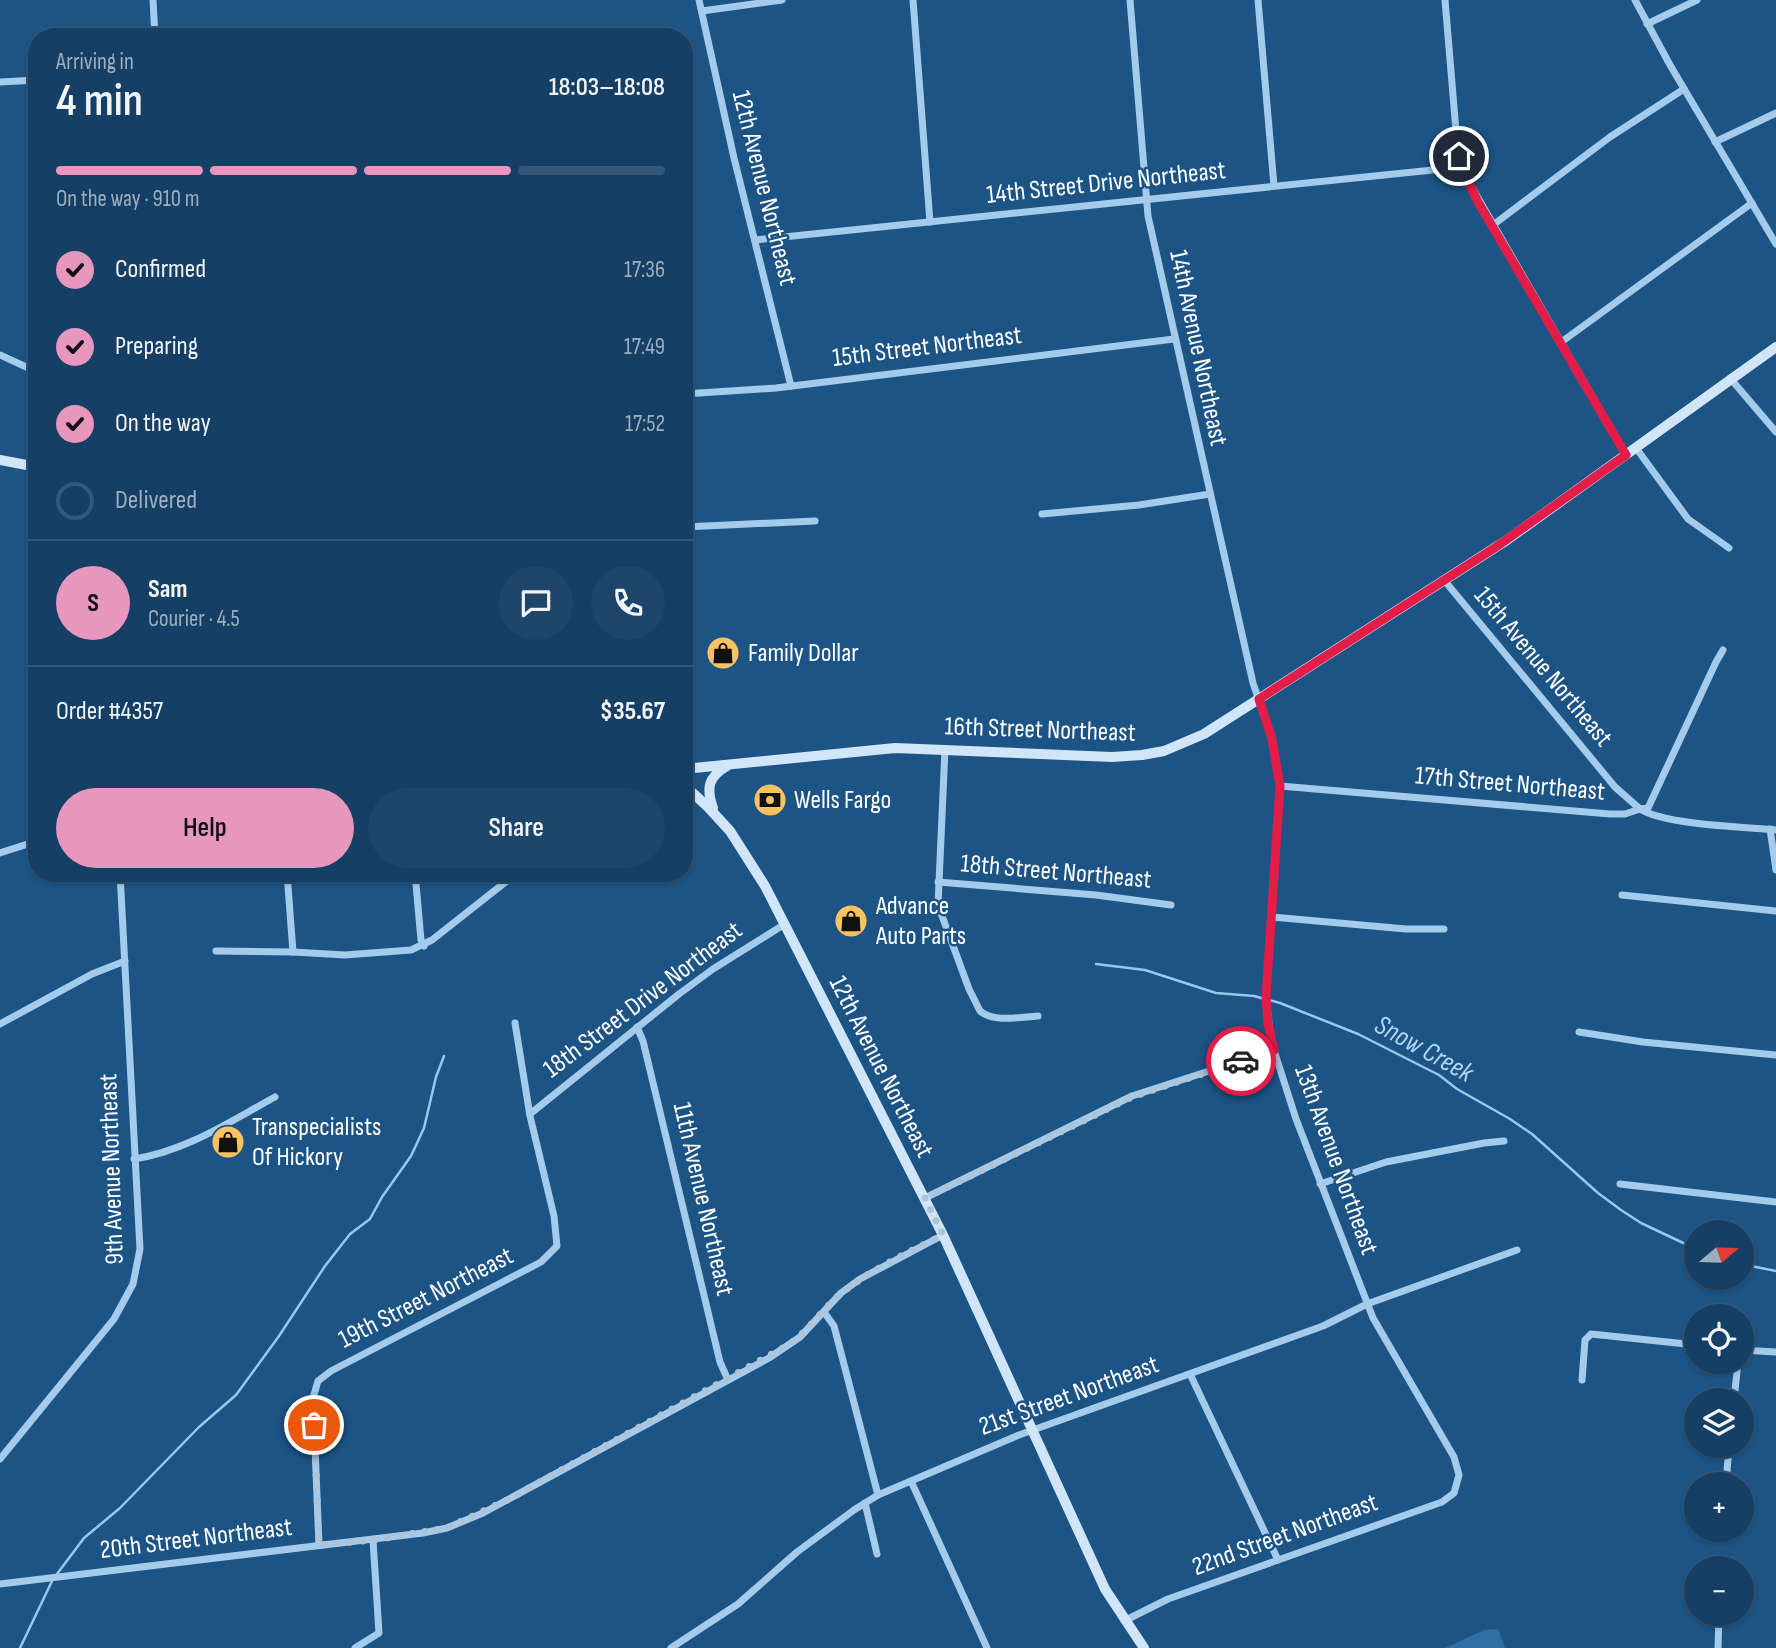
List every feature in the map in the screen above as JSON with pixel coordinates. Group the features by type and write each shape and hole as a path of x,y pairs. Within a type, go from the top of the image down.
{"main road":[{"name":"16th Street Northeast","path":"693,768 860,750 945,749 1089,757 1142,755 1164,751 1191,741 1534,521 1776,347"},
{"path":"0,460 28,465"},
{"path":"716,815 708,793 709,782 715,774 730,764"},
{"name":"12th Avenue Northeast","path":"693,793 716,815 748,855 785,924 943,1235 1105,1590 1144,1648"}],"street":[{"path":"153,0 155,28"},
{"name":"12th Avenue Northeast","path":"699,0 791,386"},
{"path":"702,11 782,0"},
{"path":"913,0 930,222"},
{"name":"14th Avenue Northeast","path":"1130,0 1146,200 1174,339 1250,673 1259,699"},
{"path":"1258,0 1274,186"},
{"path":"1445,0 1457,143 1462,167 1478,202 1626,455"},
{"path":"1635,0 1684,89 1776,244"},
{"path":"1647,24 1697,0"},
{"path":"0,82 28,80"},
{"path":"1493,225 1610,137 1684,89"},
{"path":"1715,142 1776,113"},
{"name":"14th Street Drive Northeast","path":"755,240 1462,167"},
{"path":"1560,343 1752,204"},
{"name":"15th Street Northeast","path":"693,394 740,392 1174,339"},
{"path":"0,355 28,368"},
{"path":"1730,378 1776,432"},
{"path":"1636,448 1688,519 1729,548"},
{"path":"1042,514 1150,504 1210,494"},
{"path":"693,527 815,521"},
{"name":"15th Avenue Northeast","path":"1444,580 1615,787 1640,809"},
{"path":"1640,809 1648,808 1723,650"},
{"name":"13th Avenue Northeast","path":"1259,699 1272,739 1280,786 1266,997 1274,1050 1296,1119 1367,1304 1454,1457 1459,1475 1456,1488"},
{"path":"945,749 938,882 940,915 977,1007 989,1017 1038,1016"},
{"name":"17th Street Northeast","path":"1280,786 1610,814 1625,814 1640,809 1647,814 1670,819 1773,829"},
{"path":"1773,829 1776,870"},
{"path":"0,853 28,844"},
{"name":"9th Avenue Northeast","path":"0,1459 114,1319 133,1284 139,1261 140,1238 121,882"},
{"path":"288,882 293,951"},
{"path":"416,882 421,940 424,946"},
{"path":"216,951 365,955 411,950 424,946 506,882"},
{"name":"18th Street Northeast","path":"938,882 1096,895 1171,905"},
{"path":"1622,895 1776,911"},
{"path":"1272,917 1406,929 1444,929"},
{"name":"18th Street Drive Northeast","path":"530,1114 713,969 785,924"},
{"path":"0,1024 92,974 125,961"},
{"path":"515,1023 530,1114"},
{"name":"11th Avenue Northeast","path":"637,1027 643,1041 720,1362 728,1380"},
{"path":"1579,1032 1643,1042 1776,1055"},
{"path":"925,1198 1132,1097 1274,1050"},
{"path":"134,1159 170,1152 190,1144 275,1097"},
{"name":"19th Street Northeast","path":"319,1545 313,1398 316,1384 331,1371 541,1262 555,1250 557,1241 554,1216 530,1114"},
{"path":"1321,1184 1386,1162 1504,1141"},
{"path":"1620,1184 1776,1202"},
{"name":"20th Street Northeast","path":"0,1584 373,1540 447,1528 482,1513 790,1344 841,1293 860,1279 943,1235"},
{"name":"21st Street Northeast","path":"671,1648 738,1604 797,1552 878,1495 1032,1431 1322,1326 1367,1304 1517,1250"},
{"path":"824,1312 834,1326 878,1495"},
{"path":"1582,1380 1585,1340 1591,1334 1684,1344"},
{"path":"1754,1351 1776,1352"},
{"path":"1190,1374 1278,1560"},
{"path":"911,1481 987,1648"},
{"name":"22nd Street Northeast","path":"1124,1621 1168,1599 1442,1502 1454,1493 1456,1488"},
{"path":"865,1503 877,1554"},
{"path":"355,1648 379,1633 373,1540"},
{"path":"1718,1648 1719,1626"}],"shaded area":[{"path":"1498,1629 1505,1648 1445,1648 1484,1630"}],"waterway":[{"name":"Snow Creek","path":"1096,964 1145,970 1216,993 1254,996 1280,1003 1358,1034 1439,1075 1457,1089 1510,1119 1532,1134 1621,1210 1641,1223 1684,1243"},
{"path":"57,1574 84,1538 120,1508 199,1427 236,1395 325,1266 350,1234 370,1219 411,1156 424,1128 444,1056"},
{"name":"Snow Creek","path":"1754,1267 1776,1271"},
{"path":"20,1648 53,1579"}],"way so far":[{"path":"314,1425 319,1545 373,1540 447,1528 507,1500 749,1369 790,1344 808,1329 841,1293 860,1279 943,1235 925,1198 1118,1102 1241,1061"}],"place":[{"name":"Family Dollar","path":"723,653"},
{"name":"Wells Fargo","path":"770,800"},
{"name":"Advance Auto Parts","path":"851,921"},
{"name":"Transpecialists Of Hickory","path":"228,1142"}],"route":[{"path":"1241,1061 1274,1050 1266,997 1280,786 1272,739 1259,699 1496,547 1626,455 1478,202 1459,156"}]}
